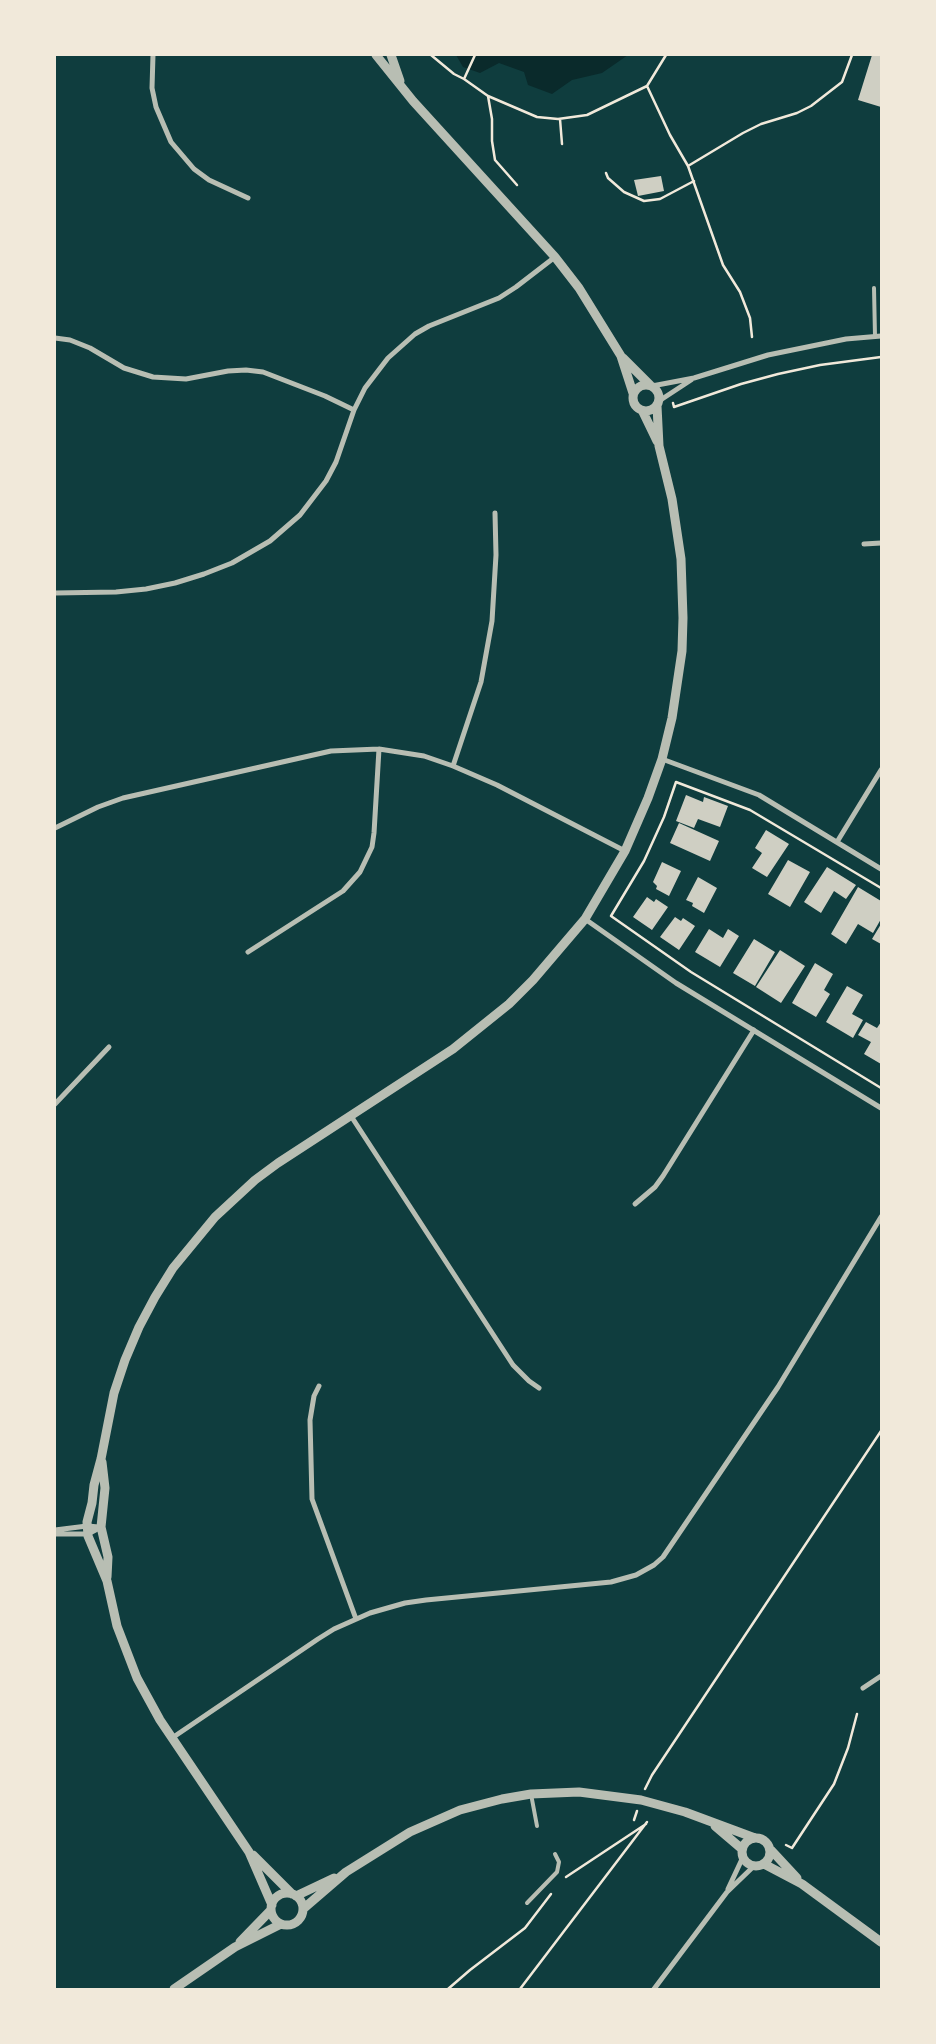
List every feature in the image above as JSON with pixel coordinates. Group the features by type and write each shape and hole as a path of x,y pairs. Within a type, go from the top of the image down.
{"street":[{"path":"153,55 152,88 156,107 171,142 194,169 209,180 224,189 248,198"},
{"path":"376,55 438,129 555,257 584,294 621,356 633,393 632,400 635,406 643,412 659,446"},
{"path":"391,55 402,87"},
{"path":"55,593 116,592 175,583 204,574 252,552 285,529 313,499 336,462 354,410 375,373 388,358 415,334 444,318 499,298 555,257"},
{"path":"633,393 642,385 651,386 694,378 768,355 814,345 881,336"},
{"path":"55,338 70,340 90,348 124,368 153,377 186,380 228,371 246,370 263,372 325,396 354,410"},
{"path":"281,1924 274,1918 272,1907 249,1852 149,1701 126,1651 117,1626 107,1581 87,1530 94,1485 114,1393 139,1327 173,1268 215,1217 241,1192 278,1163 479,1030 533,980 585,919 625,851 648,798 662,759 678,684 683,618 678,530 659,446 658,392 621,356"},
{"path":"643,412 651,411 669,394 694,378"},
{"path":"453,766 481,682 492,621 496,555 495,513"},
{"path":"864,544 881,542"},
{"path":"55,828 98,807 123,798 332,751 379,749 424,756 453,766 497,785 625,851"},
{"path":"248,952 343,891 360,872 372,847 379,749"},
{"path":"662,759 759,796 881,869"},
{"path":"837,842 881,770"},
{"path":"585,919 662,975 881,1108"},
{"path":"634,1204 655,1187 663,1176 754,1030"},
{"path":"55,1104 108,1047"},
{"path":"351,1116 513,1365 520,1374 539,1388"},
{"path":"172,1738 318,1639 356,1619 388,1607 412,1602 624,1580 654,1565 663,1557 778,1387 881,1217"},
{"path":"319,1386 314,1396 310,1420 312,1499 356,1619"},
{"path":"101,1459 105,1488 101,1527 108,1557 107,1581"},
{"path":"55,1534 101,1527"},
{"path":"55,1530 87,1530"},
{"path":"862,1688 881,1676"},
{"path":"303,1909 346,1872 387,1845 435,1820 482,1804 531,1794 579,1792 629,1797 656,1803 755,1838 764,1839 771,1850 802,1884 881,1942"},
{"path":"711,1823 743,1853 750,1864 759,1865 802,1884"},
{"path":"727,1892 747,1841 755,1838"},
{"path":"654,1989 727,1892 769,1858 771,1850"},
{"path":"174,1989 235,1948 281,1924 294,1923 301,1917 302,1904 249,1852"},
{"path":"235,1948 272,1907 277,1896 282,1894 294,1895 346,1872"}],"lane":[{"path":"874,288 875,336"},
{"path":"531,1794 538,1826"},
{"path":"527,1903 557,1872 559,1862 555,1854"}],"path":[{"path":"431,55 454,74 488,96 537,117 560,119 587,115 647,86 666,55"},
{"path":"464,79 475,55"},
{"path":"688,166 761,124 797,113 811,106 842,82 852,55"},
{"path":"647,86 670,135 688,166 723,265 740,292 750,318 752,337"},
{"path":"488,96 495,160 516,185"},
{"path":"560,119 562,144"},
{"path":"606,173 608,178 624,192 644,201 660,199 694,181"},
{"path":"669,394 674,407 740,384 778,374 844,361 881,357"},
{"path":"881,888 750,810 676,782 664,817 644,861 611,916 691,972 881,1088"},
{"path":"649,1779 881,1431"},
{"path":"786,1845 792,1848 834,1784 848,1748 856,1714"},
{"path":"520,1989 646,1823 560,1882"},
{"path":"448,1989 526,1928 554,1889"}],"water":[{"path":"456,55 628,55 602,73 572,80 552,94 528,85 524,72 499,63 480,73 463,67"}],"building":[{"path":"872,55 881,55 881,107 858,100"},
{"path":"661,176 664,191 638,196 634,180"},
{"path":"686,795 703,802 704,797 728,806 720,827 698,819 694,828 676,821"},
{"path":"679,823 719,841 710,861 670,843"},
{"path":"766,830 789,844 767,877 752,868 762,853 755,848"},
{"path":"788,860 810,872 790,907 768,894"},
{"path":"662,862 681,871 669,896 656,889 657,886 653,882"},
{"path":"827,867 856,885 846,899 834,891 821,913 804,902"},
{"path":"698,877 717,888 704,913 692,906 693,903 686,900"},
{"path":"858,887 881,901 881,919 873,933 858,924 846,944 831,934"},
{"path":"647,897 654,902 656,899 668,907 652,930 633,917"},
{"path":"675,917 681,921 683,918 695,926 679,950 660,937"},
{"path":"881,924 881,944 872,939"},
{"path":"709,929 723,938 728,929 739,936 720,967 695,952"},
{"path":"754,939 775,952 755,986 733,973"},
{"path":"780,950 805,966 781,1003 756,987"},
{"path":"815,963 833,974 824,990 830,994 816,1017 792,1003"},
{"path":"847,986 863,995 852,1014 863,1020 853,1038 826,1022"},
{"path":"866,1022 877,1028 881,1022 881,1064 864,1054 871,1042 858,1035"}]}
